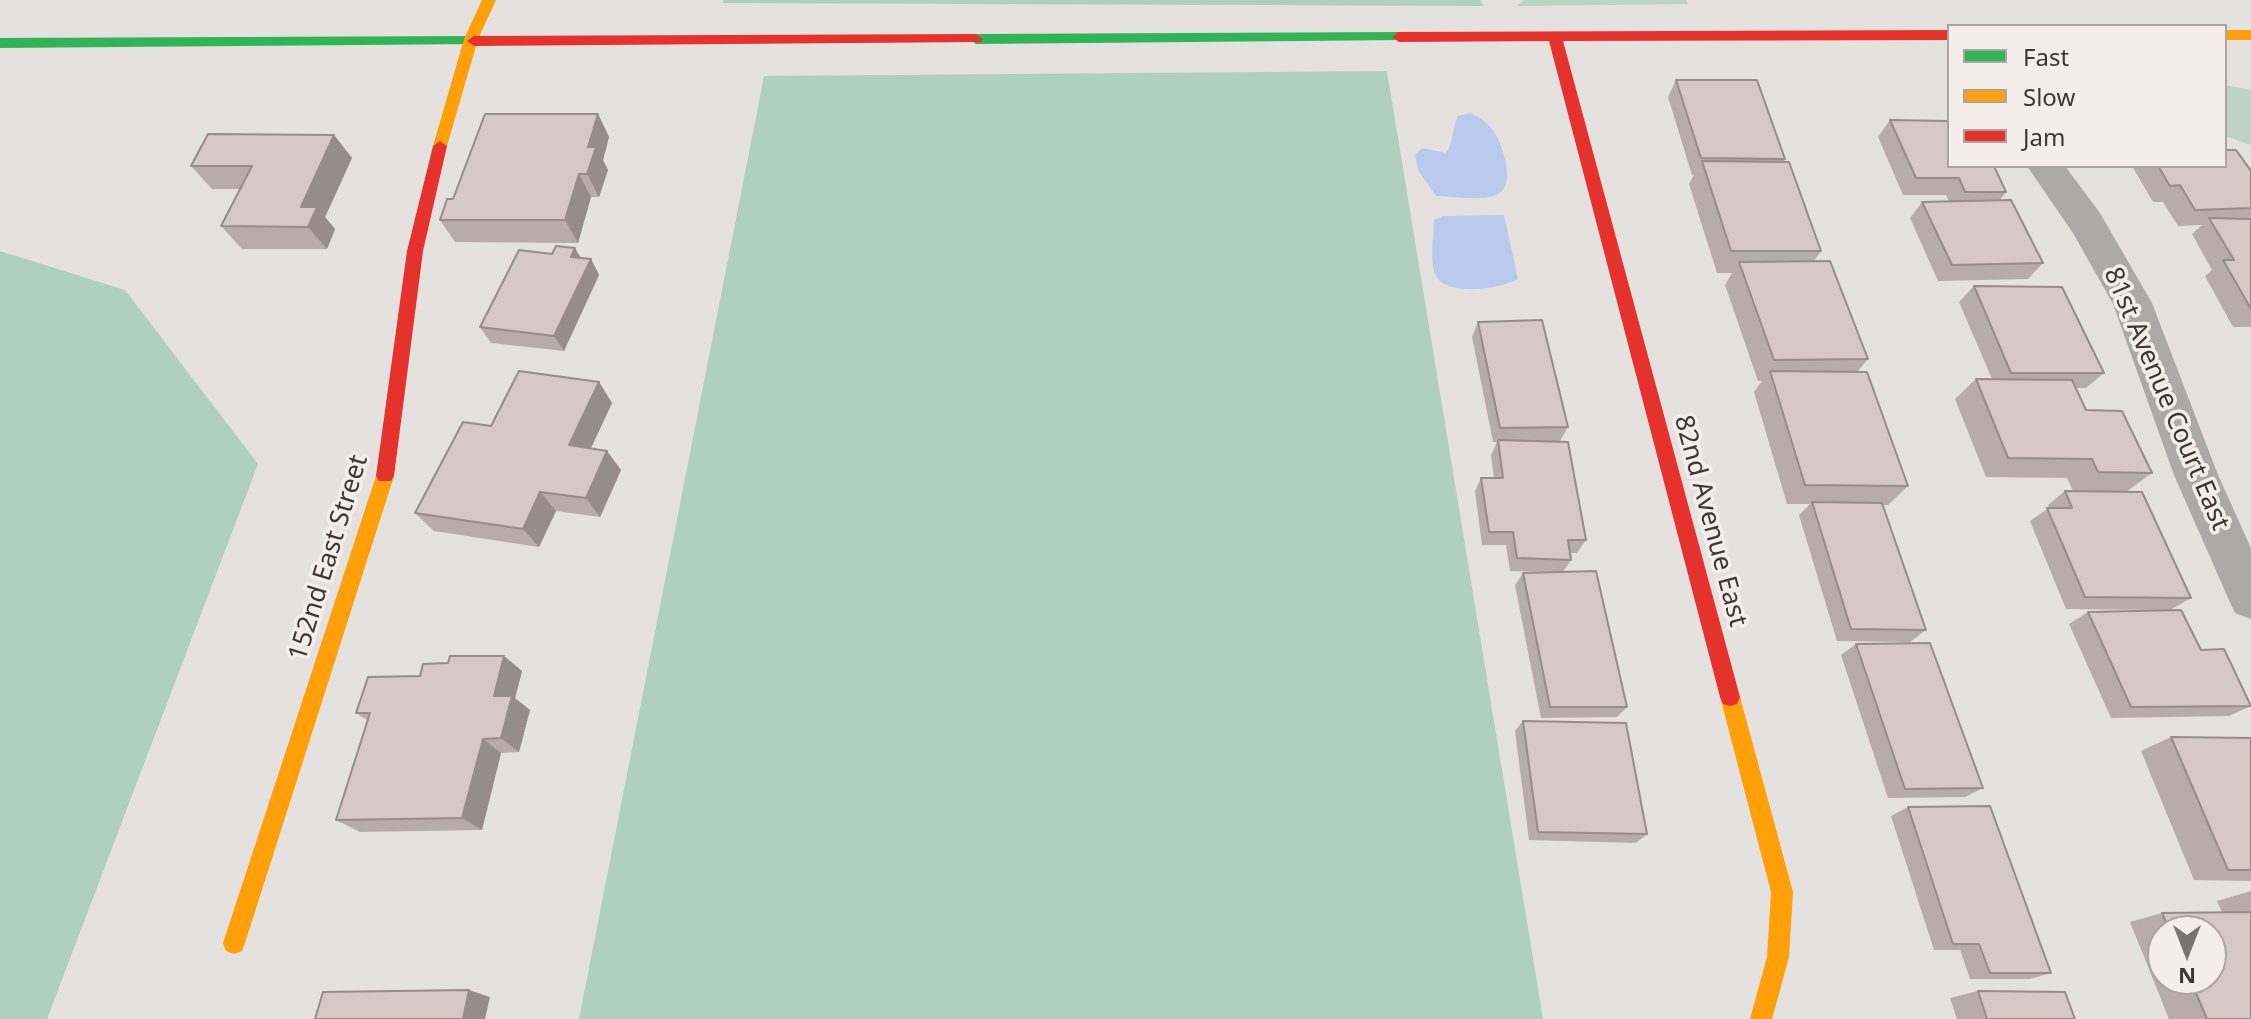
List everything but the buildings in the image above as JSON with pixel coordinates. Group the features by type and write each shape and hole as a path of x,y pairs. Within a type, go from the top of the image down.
{"street":[{"name":"152nd East Street","path":"234,943 385,477 415,251 448,114 471,39 489,0"},
{"path":"0,43 1947,35"},
{"path":"2227,35 2251,35"},
{"name":"82nd Avenue East","path":"1555,38 1782,892 1783,934 1775,977 1761,1019"},
{"name":"81st Avenue Court East","path":"2046,168 2087,223 2132,303 2196,475 2251,598"}],"green space":[{"path":"723,0 1480,0 1484,6 723,3"},
{"path":"1524,0 1686,0 1688,4 1517,6"},
{"path":"1387,71 1543,1019 579,1019 764,76"},
{"path":"2227,85 2251,90 2251,145 2227,137"},
{"path":"0,251 125,290 258,464 47,1019 0,1019"}],"water":[{"path":"1470,113 1494,132 1504,155 1506,183 1503,190 1492,196 1436,196 1418,170 1415,155 1422,148 1446,153 1458,116"},
{"path":"1504,215 1518,279 1500,286 1475,289 1442,283 1436,276 1433,263 1434,220 1443,216"}],"traffic: fast":[{"path":"976,39 1399,37"},
{"path":"0,43 474,41"}],"traffic: slow":[{"path":"440,146 471,39 489,0"},
{"path":"2227,35 2251,35"},
{"path":"234,943 385,476"},
{"path":"1730,697 1782,892 1778,957 1761,1019"}],"traffic: jam":[{"path":"1399,37 1947,35"},
{"path":"1555,38 1730,697"},
{"path":"474,41 976,39"},
{"path":"385,476 415,251 440,146"}]}
